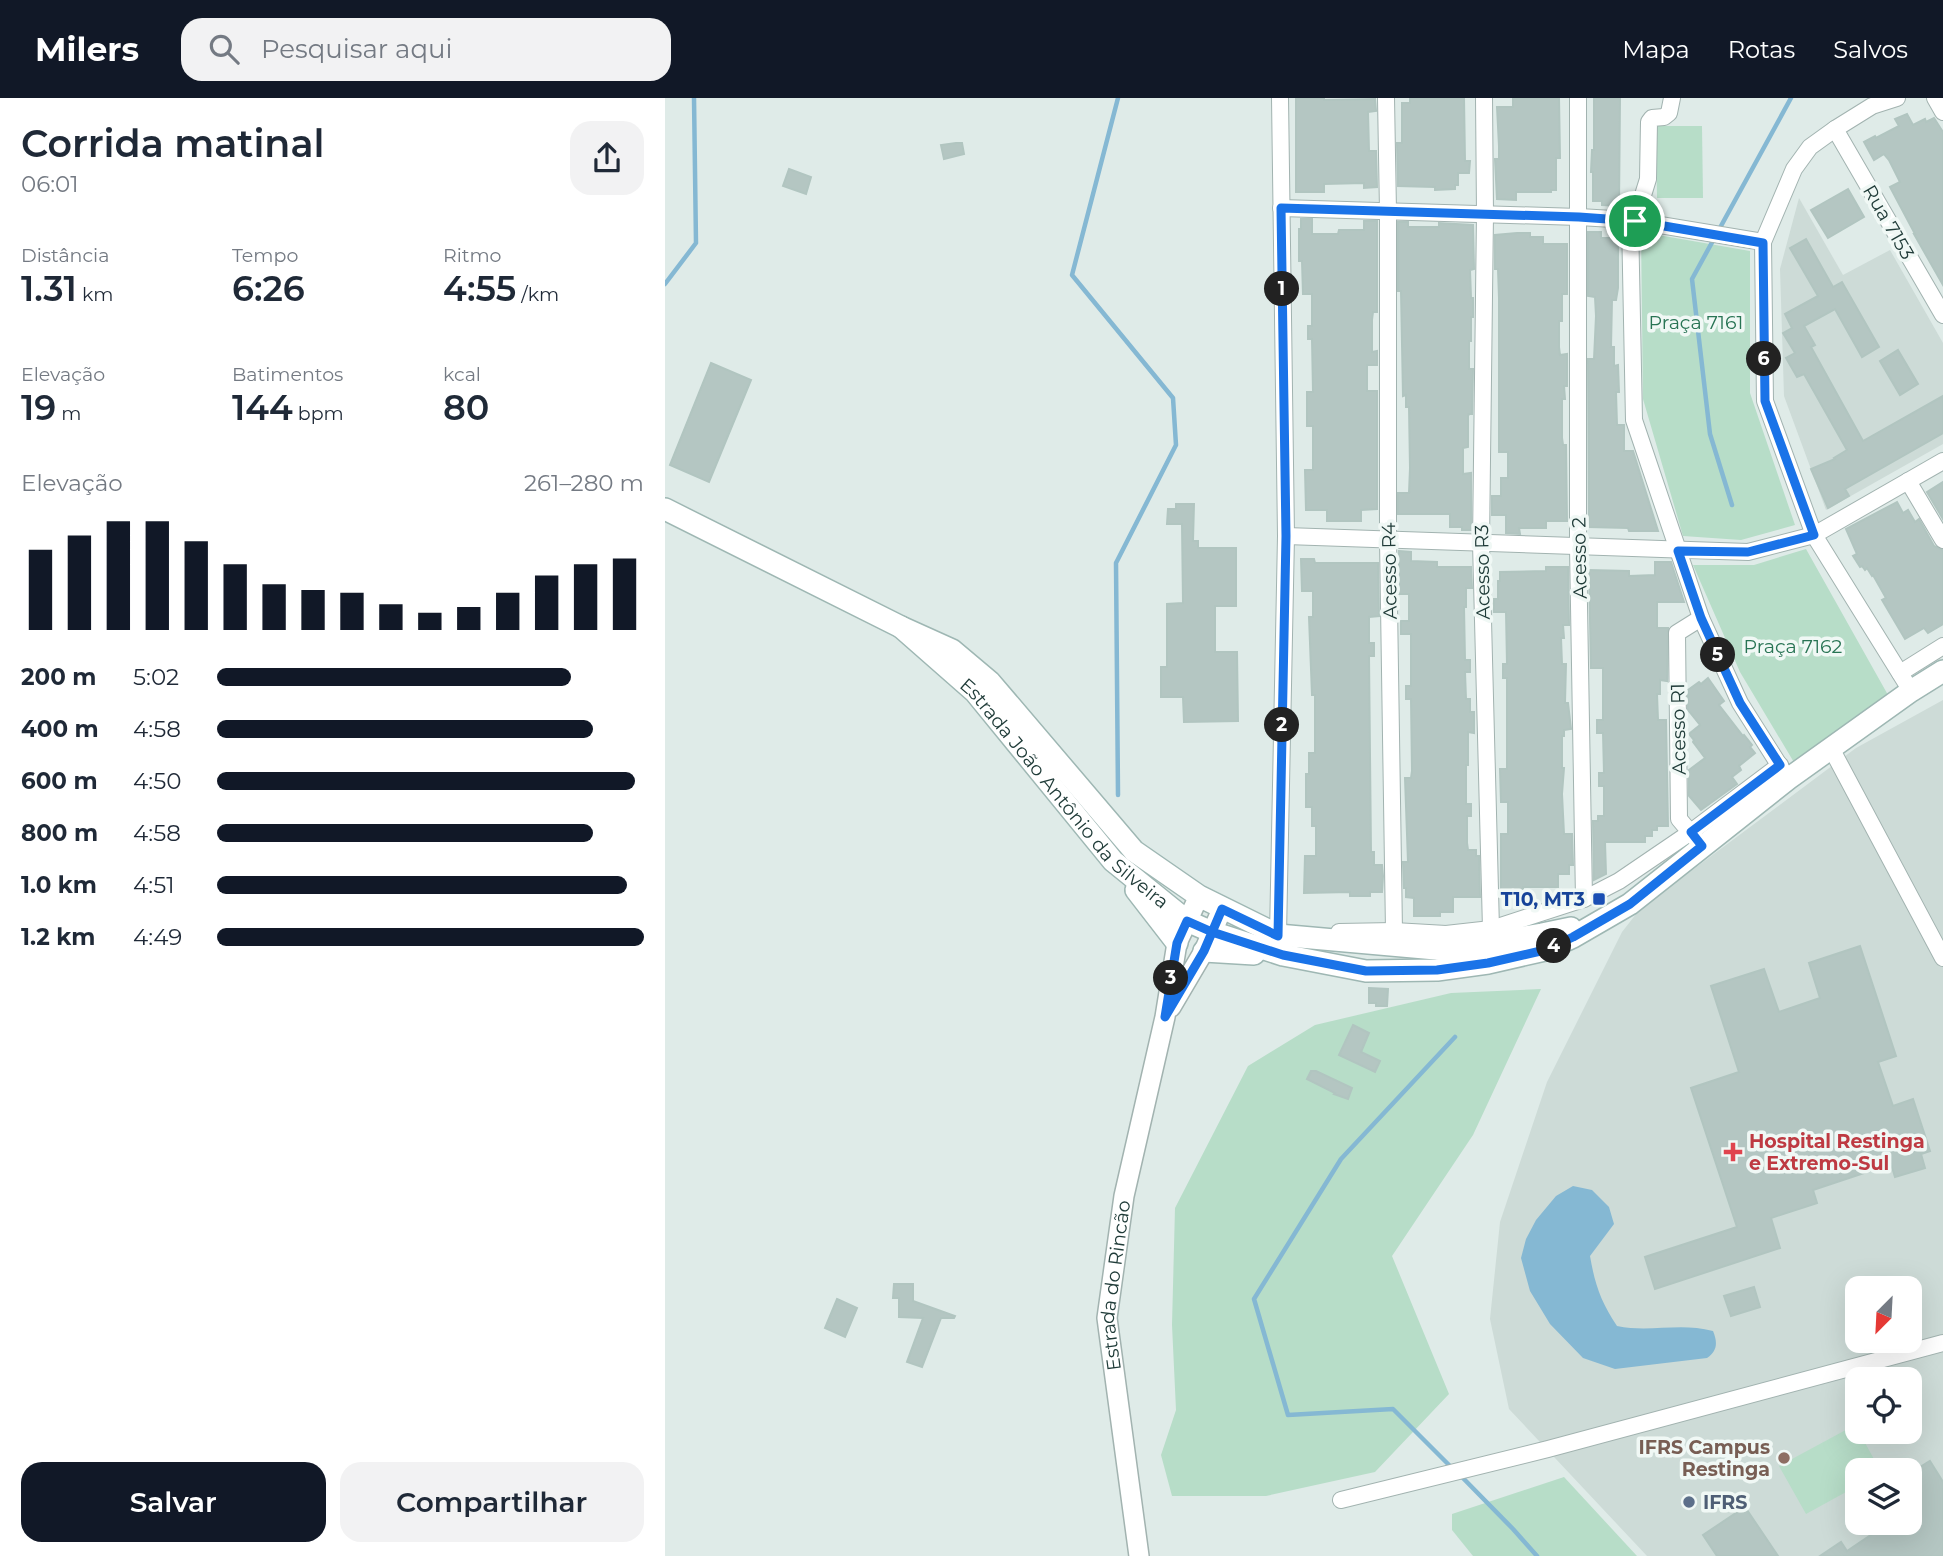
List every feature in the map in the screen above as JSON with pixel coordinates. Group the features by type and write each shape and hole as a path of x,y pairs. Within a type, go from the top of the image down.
{"main road":[{"name":"Estrada João Antônio da Silveira","path":"665,509 952,650 990,682 1134,851 1199,896 1283,943 1366,971 1437,970 1488,963 1545,950 1573,937 1630,904 1696,839 1784,772 1831,748 1906,682 1943,671"},
{"name":"Estrada João Antônio da Silveira","path":"901,627 975,692 1113,861 1208,941"},
{"path":"1113,861 1177,943"},
{"name":"Estrada João Antônio da Silveira","path":"1283,943 1447,942 1542,934 1603,918"},
{"path":"1208,941 1283,943"}],"street":[{"path":"1280,98 1286,536 1283,943"},
{"name":"Acesso R4","path":"1386,98 1388,540 1394,931"},
{"name":"Acesso R3","path":"1484,98 1481,544 1492,929"},
{"name":"Acesso 2","path":"1578,98 1578,547 1584,899"},
{"path":"1672,98 1669,113 1664,117 1652,118 1649,122 1648,179 1633,221 1634,420 1701,618 1740,703 1784,772"},
{"path":"1897,98 1872,106 1835,129 1811,147 1794,169 1763,243 1765,401 1814,535 1906,682"},
{"path":"1935,98 1943,112"},
{"name":"Rua 7153","path":"1835,129 1943,315"},
{"path":"1281,208 1579,217 1633,221 1763,243"},
{"path":"1286,536 1748,552 1814,535 1943,461"},
{"path":"1908,481 1943,540"},
{"name":"Acesso R1","path":"1696,839 1679,818 1677,633 1701,618"},
{"name":"Estrada João Antônio da Silveira","path":"1906,682 1943,646"},
{"path":"1831,748 1943,958"},
{"name":"Estrada João Antônio da Silveira","path":"1283,943 1335,932 1394,931 1447,942 1584,899 1696,839"},
{"path":"1619,881 1630,904"},
{"name":"Estrada do Rincão","path":"1139,1556 1107,1318 1124,1196 1165,1017 1177,943 1199,896"},
{"name":"Estrada do Rincão","path":"1165,1017 1208,941 1222,909"},
{"path":"1341,1500 1548,1449 1943,1343"}],"shaded area":[{"path":"1799,198 1843,275 1890,250 1943,343 1943,444 1826,510 1784,396 1780,269"},
{"name":"Hospital Restinga e Extremo-Sul","path":"1943,700 1943,1556 1647,1556 1509,1409 1490,1319 1500,1222 1547,1082 1622,932 1640,909 1856,748"}],"green space":[{"path":"1656,126 1702,126 1703,198 1657,198"},
{"name":"Praça 7161","path":"1641,232 1750,251 1750,393 1795,525 1741,540 1683,536 1643,399"},
{"name":"Praça 7162","path":"1806,549 1888,695 1795,764 1740,672 1693,565 1754,565"},
{"path":"1541,989 1473,1135 1392,1256 1449,1394 1375,1472 1266,1496 1172,1496 1161,1455 1176,1410 1172,1325 1175,1208 1248,1066 1315,1025 1451,993"},
{"path":"1845,1430 1845,1444 1866,1444 1873,1458 1845,1458 1845,1493 1806,1514 1779,1466"},
{"path":"1564,1477 1637,1556 1473,1556 1452,1530 1452,1514"}],"water":[{"path":"1573,1186 1592,1190 1609,1207 1614,1224 1590,1256 1599,1293 1617,1326 1688,1327 1713,1331 1716,1346 1707,1358 1615,1369 1583,1358 1550,1324 1530,1291 1521,1258 1526,1239 1536,1220 1556,1196"}],"building":[{"path":"1296,98 1375,99 1376,111 1368,112 1369,151 1376,151 1377,187 1364,188 1364,183 1324,184 1324,192 1296,192"},
{"path":"1410,98 1464,98 1465,161 1470,161 1469,173 1458,173 1458,185 1455,185 1455,189 1398,186 1397,143 1402,143 1402,103 1410,103"},
{"path":"1513,98 1559,98 1560,158 1556,158 1556,190 1516,192 1516,200 1497,199 1497,107 1513,107"},
{"path":"1594,98 1620,98 1619,206 1602,205 1602,201 1593,201 1591,172 1594,150"},
{"path":"1907,114 1913,125 1934,118 1943,132 1943,285 1890,187 1900,182 1889,160 1884,154 1874,160 1864,142 1899,126 1895,119"},
{"path":"962,143 964,154 944,159 941,145"},
{"path":"789,169 811,177 806,194 783,186"},
{"path":"1848,189 1864,217 1828,238 1811,210"},
{"path":"1301,219 1312,219 1312,234 1364,230 1364,221 1377,221 1377,312 1373,312 1372,320 1372,352 1377,351 1377,365 1367,365 1367,391 1377,391 1377,509 1361,510 1361,521 1327,521 1327,510 1306,510 1305,470 1313,470 1313,426 1307,426 1307,392 1313,392 1312,339 1308,339 1308,326 1312,326 1312,294 1303,294 1302,261 1299,261"},
{"path":"1398,222 1408,222 1408,227 1439,227 1439,223 1473,225 1474,269 1470,270 1473,317 1469,341 1469,369 1473,369 1472,414 1468,416 1468,447 1463,448 1463,474 1471,473 1471,530 1450,527 1450,514 1398,514 1398,493 1409,493 1410,468 1409,407 1406,407 1406,395 1403,396"},
{"path":"1588,232 1601,232 1601,238 1618,238 1618,288 1616,300 1612,300 1611,347 1614,347 1614,366 1618,365 1617,425 1624,425 1624,451 1633,451 1658,531 1589,527 1588,359 1594,359 1596,316 1595,297 1588,296"},
{"path":"1517,233 1543,237 1543,244 1567,244 1567,294 1562,294 1559,347 1560,355 1567,354 1567,386 1564,386 1565,399 1562,399 1562,438 1563,445 1566,445 1567,521 1546,521 1546,528 1519,528 1520,534 1506,533 1506,515 1492,515 1492,496 1501,496 1501,478 1508,478 1508,452 1499,452 1499,298 1498,269 1495,269 1495,235"},
{"path":"1806,239 1833,287 1842,282 1879,347 1862,357 1835,309 1804,326 1815,345 1811,347 1863,441 1943,396 1943,433 1845,489 1849,496 1828,508 1811,469 1835,459 1847,450 1804,374 1797,377 1786,358 1795,353 1783,333 1792,328 1785,314 1818,296 1790,248"},
{"path":"1898,350 1918,384 1900,395 1880,361"},
{"path":"711,363 751,380 709,482 670,465"},
{"path":"1943,482 1943,519 1927,492"},
{"path":"1897,502 1903,513 1908,510 1915,522 1919,519 1934,546 1943,550 1943,624 1928,633 1924,628 1905,639 1882,600 1886,598 1873,575 1867,568 1865,570 1860,567 1853,556 1857,554 1846,529"},
{"path":"1176,504 1194,504 1193,541 1198,541 1198,548 1236,548 1236,606 1215,606 1215,652 1237,652 1238,721 1184,722 1183,697 1161,697 1161,667 1167,667 1167,604 1183,603 1182,524 1167,524 1168,509 1176,509"},
{"path":"1399,551 1411,552 1411,561 1437,562 1437,567 1471,567 1472,588 1466,588 1464,607 1465,660 1470,660 1470,672 1465,672 1466,699 1470,699 1470,712 1474,712 1474,733 1468,732 1466,765 1466,804 1471,804 1471,816 1467,816 1467,843 1468,850 1476,850 1476,856 1479,856 1480,897 1453,897 1453,912 1440,912 1440,916 1414,916 1414,898 1406,897 1404,888 1403,862 1408,862 1405,778 1411,778 1412,771 1411,699 1406,699 1406,686 1411,686 1411,634 1401,634 1401,621 1409,621 1409,594 1399,594"},
{"path":"1301,559 1314,559 1315,563 1378,563 1379,616 1369,617 1369,643 1374,643 1374,656 1369,656 1371,852 1374,852 1374,865 1382,865 1383,876 1382,892 1370,892 1370,896 1350,896 1350,892 1304,893 1305,856 1316,856 1316,826 1312,826 1312,807 1306,807 1309,753 1315,753 1315,695 1312,695 1309,617 1313,617 1313,591 1302,591"},
{"path":"1655,562 1671,562 1684,602 1657,602 1657,628 1668,628 1667,681 1660,680 1660,694 1657,694 1658,720 1666,720 1668,826 1657,826 1657,830 1652,830 1652,836 1645,836 1645,842 1605,842 1606,874 1594,880 1593,821 1598,821 1598,816 1604,816 1604,786 1599,786 1599,773 1604,773 1603,733 1597,733 1597,720 1603,720 1603,668 1591,668 1589,570 1629,571 1629,576 1655,575"},
{"path":"1546,567 1568,567 1569,625 1563,625 1564,638 1561,638 1562,664 1566,664 1565,703 1568,703 1571,729 1564,730 1562,736 1562,794 1564,834 1572,834 1573,865 1569,865 1569,874 1558,874 1558,887 1523,887 1523,892 1501,892 1501,834 1508,834 1508,802 1501,802 1500,769 1507,769 1507,678 1503,678 1503,664 1507,664 1506,612 1494,612 1494,599 1498,599 1500,572 1546,571"},
{"path":"1708,678 1724,701 1719,705 1752,745 1750,747 1755,753 1739,766 1741,770 1732,777 1737,784 1701,810 1689,796 1689,770 1705,758 1689,734 1700,725 1688,710 1688,690"},
{"path":"1860,946 1896,1056 1878,1062 1893,1106 1913,1099 1930,1151 1921,1154 1925,1168 1895,1177 1891,1164 1813,1190 1817,1203 1771,1218 1780,1248 1655,1289 1645,1257 1737,1227 1691,1088 1739,1072 1711,986 1764,969 1779,1012 1820,998 1809,963"},
{"path":"1369,988 1388,989 1387,1006 1369,1003"},
{"path":"1353,1025 1369,1033 1361,1052 1380,1061 1375,1072 1339,1055"},
{"path":"1311,1071 1352,1088 1348,1099 1307,1079"},
{"path":"894,1284 913,1284 913,1301 955,1316 941,1318 922,1367 907,1362 923,1318 899,1317 899,1298 893,1298"},
{"path":"1754,1287 1760,1307 1731,1316 1724,1296"},
{"path":"837,1299 857,1308 845,1337 825,1328"},
{"path":"1930,1461 1943,1482 1943,1556 1820,1556 1841,1542 1847,1551 1871,1535 1922,1535 1922,1466"},
{"path":"1745,1507 1778,1556 1717,1556 1703,1535"}],"waterway":[{"path":"665,284 696,243 694,98"},
{"path":"1118,98 1072,275 1173,398 1176,445 1116,563 1118,795"},
{"path":"1732,505 1710,434 1692,279 1791,98"},
{"path":"1453,1469 1393,1409 1288,1415 1254,1299 1341,1159 1455,1037"},
{"path":"1460,1475 1537,1556"}],"place":[{"name":"T10, MT3","path":"1599,899"},
{"name":"Hospital Restinga e Extremo-Sul","path":"1733,1152"},
{"name":"IFRS Campus Restinga","path":"1784,1458"},
{"name":"IFRS","path":"1689,1502"}],"route":[{"path":"1635,221 1281,208 1286,536 1278,936 1222,909 1212,932 1204,951 1165,1017 1177,943 1187,921 1212,932 1283,955 1366,971 1437,970 1488,963 1545,950 1630,904 1702,846 1691,832 1780,765 1740,703 1701,618 1678,551 1748,552 1814,535 1765,401 1763,243 1635,221"}]}
